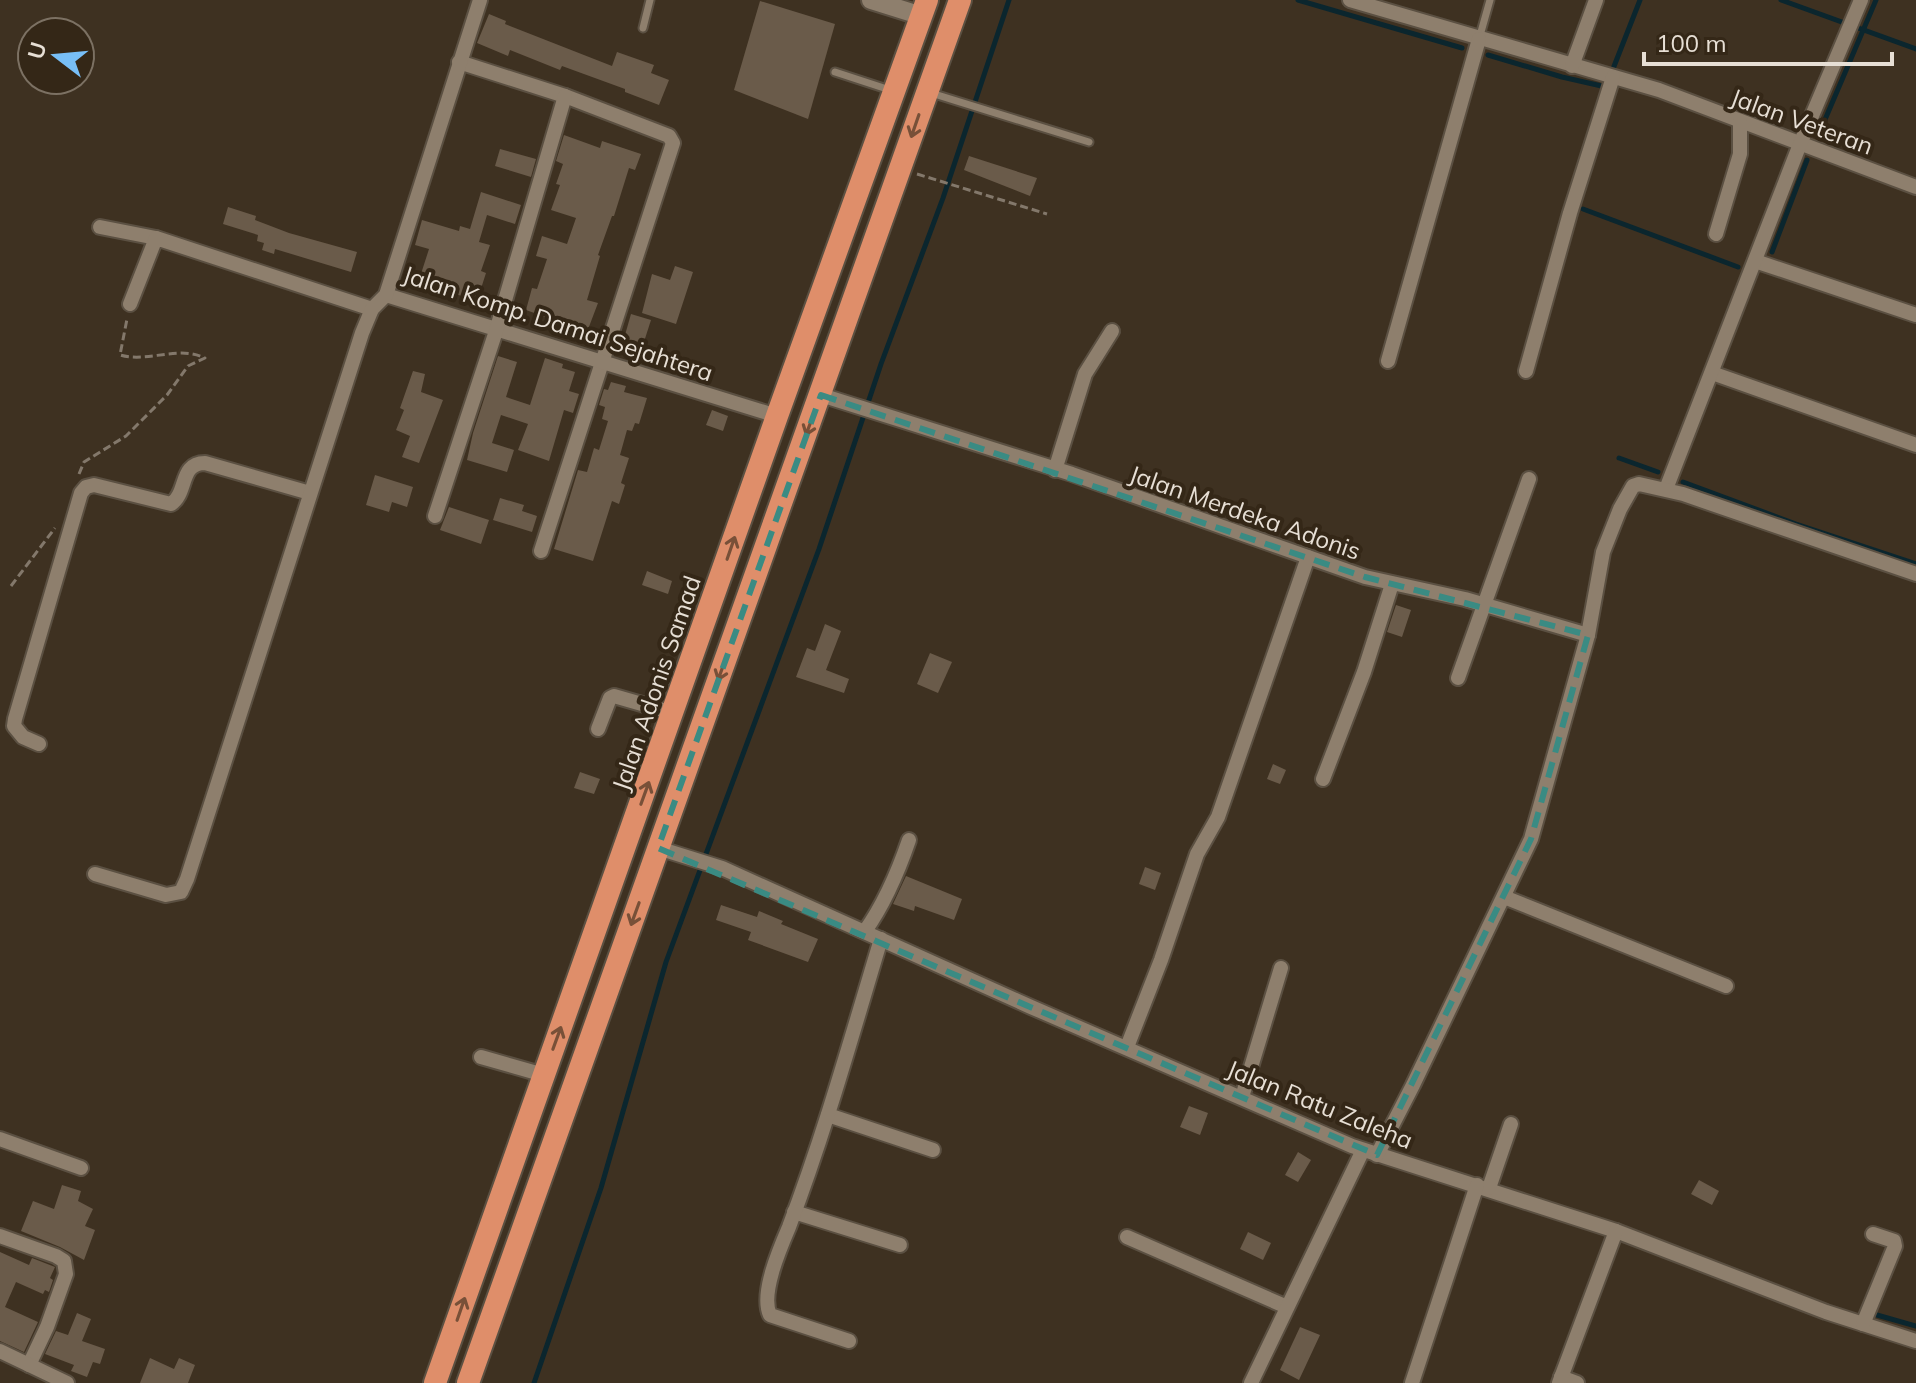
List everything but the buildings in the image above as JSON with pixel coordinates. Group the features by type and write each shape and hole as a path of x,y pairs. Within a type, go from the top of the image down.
{"highway":[{"path":"468,1383 960,0"},
{"name":"Jalan Adonis Samad","path":"436,1379 925,8"},
{"path":"836,256 866,266"},
{"path":"436,1379 459,1383"}],"street":[{"name":"Jalan Komp. Damai Sejahtera","path":"480,0 386,295 777,416"},
{"path":"871,0 925,8"},
{"name":"Jalan Veteran","path":"1350,0 1659,90 1916,187"},
{"path":"1572,66 1596,0"},
{"path":"1666,489 1800,144 1861,0"},
{"path":"1388,361 1479,39"},
{"path":"459,62 565,96 669,136 673,143 541,551"},
{"path":"1526,371 1570,213 1613,77"},
{"path":"435,516 496,331 565,96"},
{"path":"1716,234 1740,154 1740,121"},
{"path":"100,227 156,238 372,309"},
{"path":"130,304 156,238"},
{"path":"1755,261 1916,315"},
{"path":"95,874 166,895 181,892 372,309 386,295"},
{"path":"1055,470 1085,374 1112,331"},
{"path":"1712,373 1916,445"},
{"name":"Jalan Merdeka Adonis","path":"821,395 1392,584 1483,604 1588,635"},
{"path":"39,744 23,737 14,726 15,719 36,640 81,493 86,487 94,485 171,504 177,500 188,469 196,463 205,463 310,493"},
{"path":"1458,678 1529,479"},
{"path":"1251,1383 1287,1307 1370,1152 1413,1085 1531,839 1588,635 1603,552 1629,492 1639,484 1666,489 1916,574"},
{"path":"1127,1047 1197,854 1218,817 1308,557"},
{"path":"1323,779 1364,672 1392,584"},
{"path":"598,729 610,698 614,696 673,713"},
{"path":"865,931 878,914 909,840"},
{"name":"Jalan Ratu Zaleha","path":"658,848 722,868 1370,1152 1616,1231 1916,1341"},
{"path":"1504,897 1726,986"},
{"path":"849,1341 770,1315 766,1306 767,1291 828,1115 881,939"},
{"path":"1242,1097 1281,968"},
{"path":"481,1057 544,1075"},
{"path":"828,1115 933,1150"},
{"path":"1412,1383 1483,1186 1511,1124"},
{"path":"0,1139 81,1168"},
{"path":"794,1212 900,1245"},
{"path":"1577,1383 1560,1380 1616,1231"},
{"path":"1863,1324 1895,1246 1894,1241 1873,1234"},
{"path":"0,1236 56,1256 65,1265 66,1274 47,1327 29,1365"},
{"path":"1127,1237 1287,1307"},
{"path":"0,1351 67,1383"}],"lane":[{"path":"643,28 650,0"},
{"path":"1479,39 1490,0"},
{"path":"835,72 896,92"},
{"path":"927,91 1089,142"}],"path":[{"path":"923,175 1047,214"},
{"path":"79,476 84,462 126,436 167,395 188,366 205,358 192,352 132,359 120,355 130,304"},
{"path":"11,586 62,518"}],"highlighted area":[{"path":"821,395 1365,577 1588,635 1531,839 1377,1155 658,848"}],"waterway":[{"path":"534,1383 601,1188 666,962 819,549 1009,0"},
{"path":"1298,0 1462,48"},
{"path":"1611,74 1640,0"},
{"path":"1781,0 1916,49"},
{"path":"1818,136 1876,0"},
{"path":"1488,55 1606,87"},
{"path":"1772,252 1807,160"},
{"path":"1583,209 1738,267"},
{"path":"1619,458 1658,472"},
{"path":"1683,482 1916,564"},
{"path":"1877,1315 1916,1326"}]}
